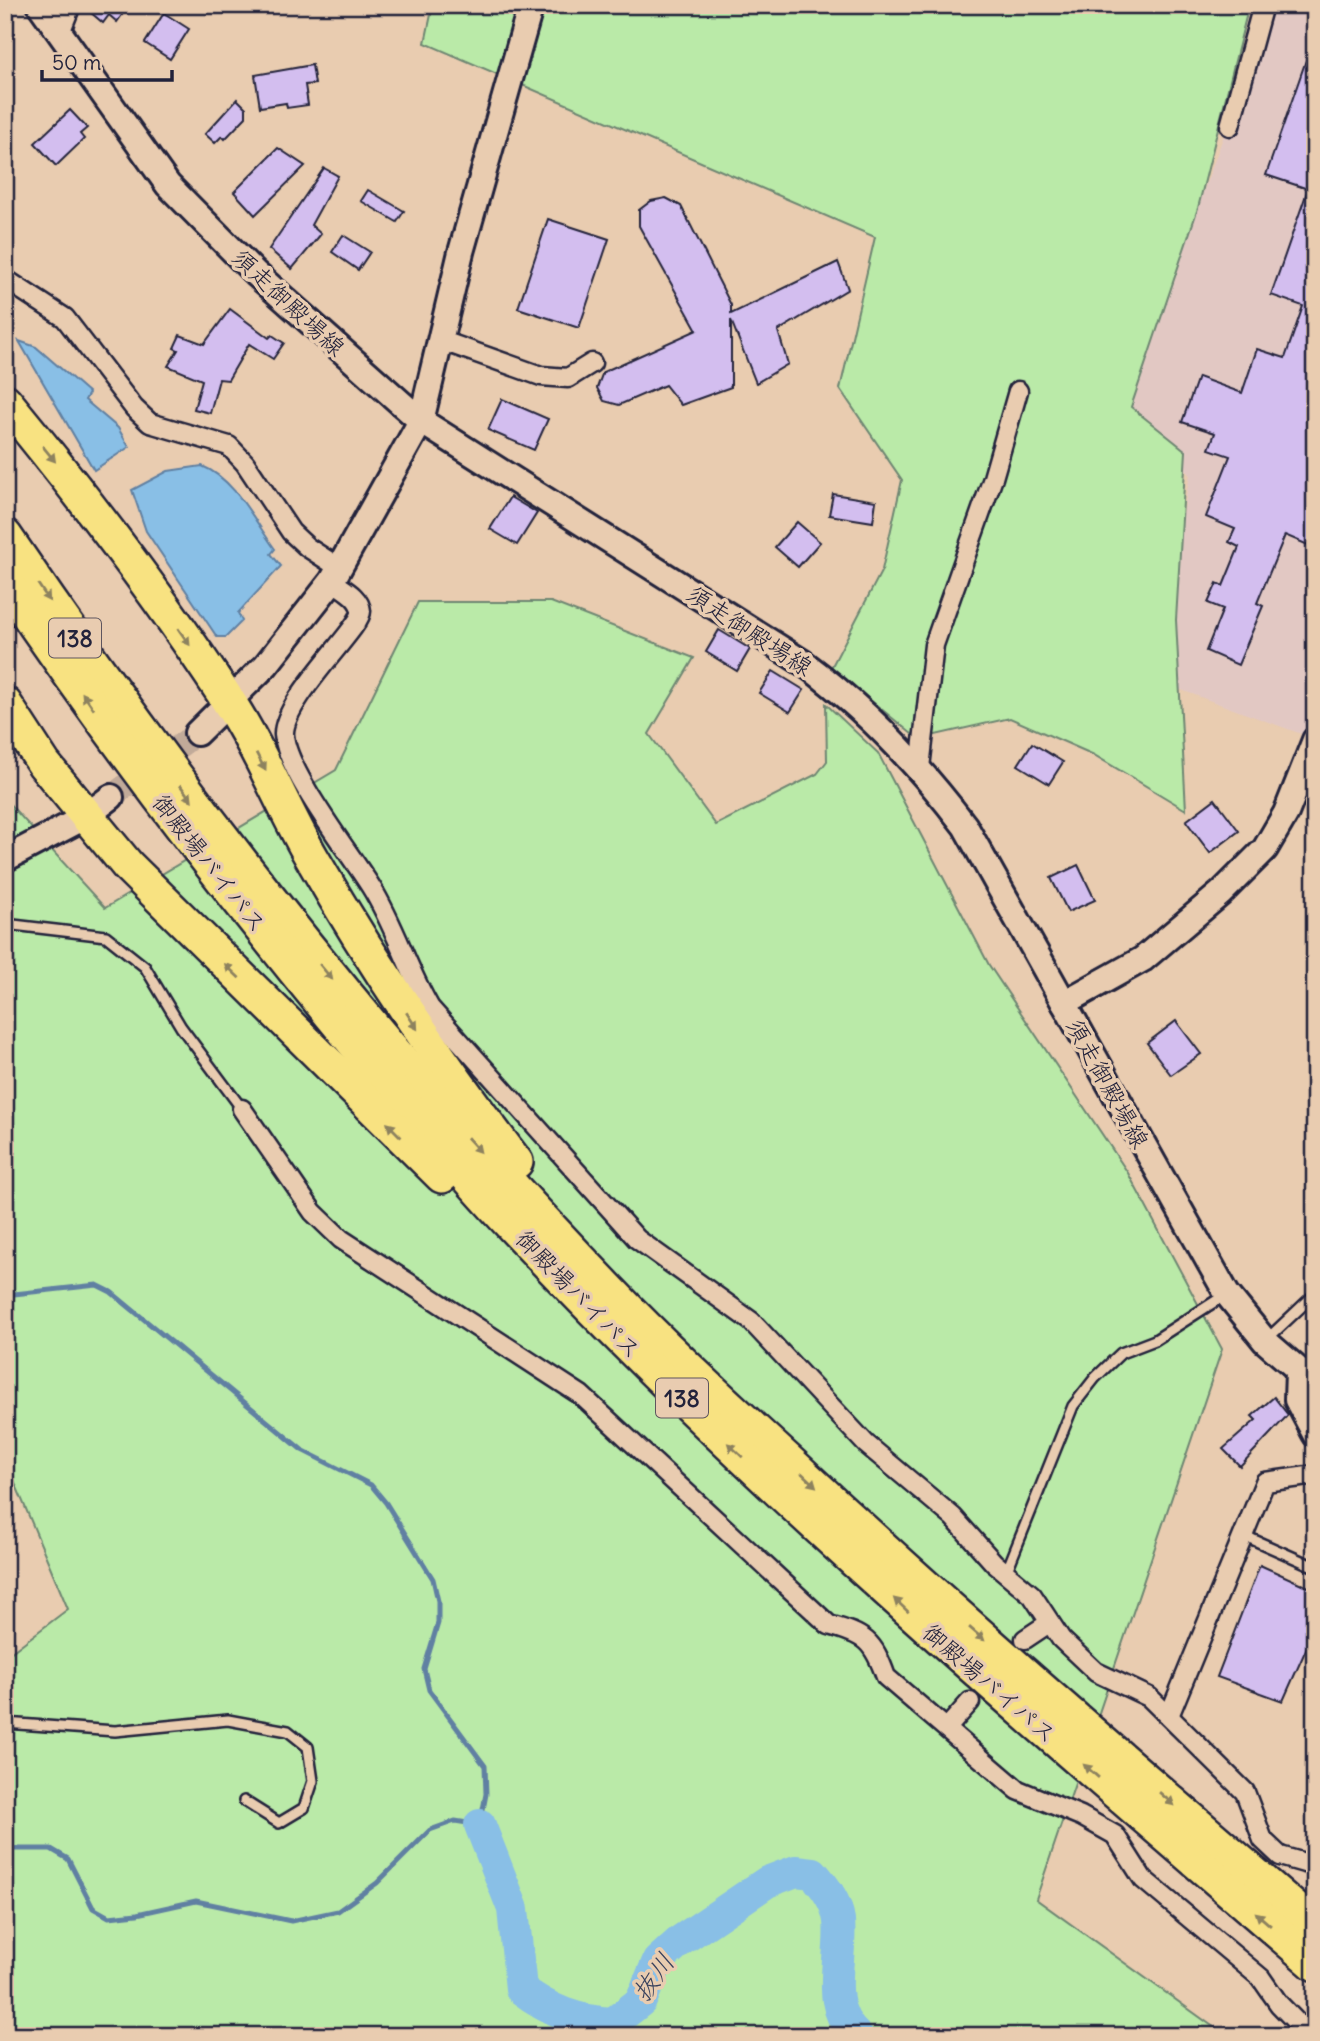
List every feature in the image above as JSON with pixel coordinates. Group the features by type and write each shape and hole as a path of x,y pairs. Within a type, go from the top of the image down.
{"highway":[{"path":"5,401 98,514 229,701 311,856 372,961 433,1052 551,1207 723,1401"},
{"name":"138","path":"5,537 137,747"},
{"name":"138","path":"5,581 137,747"},
{"path":"5,704 44,764 98,807 197,937 414,1150 660,1377"},
{"name":"御殿場バイパス","path":"137,747 207,862 412,1114 515,1229 660,1377 909,1613 1315,1964"},
{"name":"御殿場バイパス","path":"137,747 428,1094 629,1311 926,1590 1315,1926"}],"main road":[{"name":"須走御殿場線","path":"40,5 168,185 255,273 421,421 805,664 842,692 920,768 965,827 1227,1294 1265,1341 1306,1378"},
{"path":"197,733 266,665 337,575 421,421 461,251 531,5"},
{"path":"1064,1003 1143,959 1221,892 1265,849 1286,813 1315,740"},
{"path":"5,859 98,807"},
{"path":"1306,1378 1297,1400 1307,1424 1315,1434"}],"street":[{"path":"60,33 71,5"},
{"path":"1230,126 1264,5"},
{"path":"5,279 65,318 134,408 150,423 229,446 245,463 291,531 337,575 358,600 362,612 358,625 338,642 288,716 284,734 289,754 322,814 372,888 414,981 430,1008 637,1239 751,1321 776,1345 836,1415 953,1517 1006,1573 1032,1595 1049,1623 1096,1672 1149,1697 1245,1792 1264,1840 1280,1856 1315,1866"},
{"path":"440,340 541,376 568,379 592,363"},
{"path":"920,768 934,645 993,478 1018,391"},
{"path":"242,1109 313,1212 341,1239 581,1395 829,1625 860,1634 877,1651 886,1676 1018,1790 1081,1816 1115,1835 1143,1879 1261,1978 1279,2004 1310,2036"},
{"path":"1169,1716 1265,1482 1315,1475"},
{"path":"1025,1639 1049,1623"},
{"path":"947,1728 970,1702"}],"lane":[{"path":"5,924 106,936 145,968 181,1027 242,1109"},
{"path":"1006,1573 1073,1406 1095,1378 1121,1353 1156,1340 1227,1294"},
{"path":"1265,1341 1315,1294"},
{"path":"1245,1535 1315,1567"},
{"path":"5,1723 115,1731 228,1720 288,1731 308,1747 313,1781 304,1808 279,1823 244,1801"}],"shaded area":[{"path":"1272,5 1315,5 1315,739 1154,680 1190,474 1123,408"}],"green space":[{"path":"433,5 1249,5 1198,208 1131,407 1186,451 1176,620 1186,810 1094,755 1010,718 918,739 831,668 882,570 902,480 840,389 875,237 425,43"},
{"path":"418,602 551,602 694,658 649,734 716,825 817,774 827,761 826,704 878,753 989,965 1128,1173 1222,1349 1036,1899 1226,2036 5,2036 5,1657 68,1609 5,1459 5,799 105,908 336,770"}],"water":[{"path":"19,341 36,347 89,393 85,400 118,428 129,447 94,470"},
{"path":"202,466 225,481 243,502 275,549 271,554 281,566 238,613 242,621 226,637 217,637 146,531 132,490 168,471"}],"building":[{"path":"82,5 129,5 117,22 109,15 103,23"},
{"path":"164,13 189,29 170,59 145,43"},
{"path":"1313,40 1315,548 1285,535 1257,603 1263,606 1238,665 1206,651 1223,609 1208,603 1217,583 1223,586 1239,547 1229,542 1235,529 1206,517 1230,456 1209,449 1215,433 1182,422 1198,377 1242,393 1257,349 1285,358 1303,306 1271,295 1308,189 1266,175"},
{"path":"312,65 315,84 305,85 308,105 287,108 286,103 260,107 255,75"},
{"path":"237,99 246,108 246,117 225,139 222,136 215,143 205,134"},
{"path":"70,110 87,128 80,134 84,139 56,166 35,143"},
{"path":"278,148 305,166 255,215 234,192"},
{"path":"324,168 338,176 311,225 321,234 292,269 269,249"},
{"path":"368,190 404,211 397,222 361,201"},
{"path":"666,198 681,206 731,305 731,314 838,262 848,289 778,331 788,364 756,383 731,320 731,387 681,405 665,385 619,405 604,401 597,388 603,372 697,330 639,226 639,210 651,201"},
{"path":"548,219 609,239 579,328 518,308"},
{"path":"343,235 370,252 358,270 332,252"},
{"path":"230,309 269,338 272,335 284,343 273,359 249,344 228,380 219,379 210,413 194,409 202,380 168,366 178,350 174,348 180,335 204,344"},
{"path":"502,399 548,419 534,450 488,430"},
{"path":"833,494 876,501 873,522 829,515"},
{"path":"510,497 537,513 517,545 490,529"},
{"path":"797,522 820,542 798,567 775,547"},
{"path":"719,630 750,649 737,671 706,652"},
{"path":"773,671 804,690 790,712 759,693"},
{"path":"1032,743 1063,762 1049,784 1018,765"},
{"path":"1215,799 1239,831 1210,853 1186,821"},
{"path":"1078,865 1095,900 1068,912 1051,878"},
{"path":"1176,1021 1201,1054 1171,1075 1147,1043"},
{"path":"1274,1397 1288,1415 1240,1466 1223,1449 1256,1420 1252,1416"},
{"path":"1260,1565 1315,1590 1315,1638 1311,1638 1283,1701 1217,1677"}],"waterway":[{"path":"5,1290 14,1294 97,1285 111,1292 302,1450 371,1485 386,1503 433,1579 438,1601 438,1623 424,1669 429,1690 485,1766 486,1794 480,1825 455,1821 430,1830 377,1883 338,1911 291,1921 196,1901 137,1914 109,1917 93,1908 68,1859 51,1849 5,1849"},
{"name":"抜川","path":"480,1825 513,1909 521,1989 543,2003 576,2017 613,2023 641,2001 658,1961 680,1941 767,1882 796,1871 813,1873 836,1907 840,1936 837,1996 840,2011 857,2036"}],"tunnel":[{"path":"111,797 197,733"}]}
